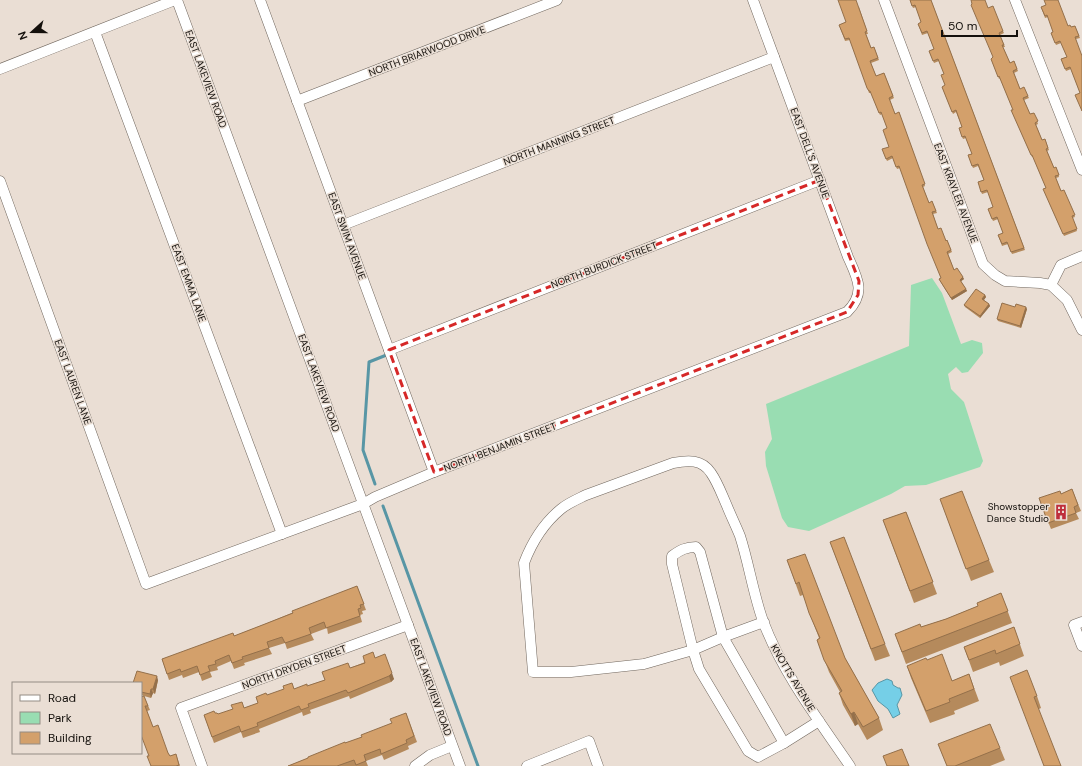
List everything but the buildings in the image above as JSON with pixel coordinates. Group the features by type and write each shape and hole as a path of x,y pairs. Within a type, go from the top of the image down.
{"street":[{"path":"0,69 176,0"},
{"name":"EAST LAKEVIEW ROAD","path":"176,0 460,766"},
{"name":"EAST SWIM AVENUE","path":"260,0 434,472"},
{"name":"NORTH BRIARWOOD DRIVE","path":"297,101 557,0"},
{"name":"EAST DELL'S AVENUE","path":"753,0 848,258 859,281 858,295 852,307"},
{"name":"EAST KRAYLER AVENUE","path":"884,0 983,264 995,275 1005,281 1051,285"},
{"path":"1015,0 1082,170"},
{"name":"EAST EMMA LANE","path":"95,32 282,534"},
{"name":"NORTH MANNING STREET","path":"343,225 774,56"},
{"name":"EAST LAUREN LANE","path":"0,180 146,584"},
{"name":"NORTH BURDICK STREET","path":"389,350 820,180"},
{"path":"1082,256 1062,265 1051,285 1067,300 1082,330"},
{"name":"NORTH BENJAMIN STREET","path":"146,584 363,504 375,497 434,472 813,324 840,315 847,312 852,307"},
{"name":"KNOTTS AVENUE","path":"694,650 644,664 571,672 533,672 524,563 536,536 562,508 586,495 673,463 686,460 704,465 711,473 723,497 739,536 750,572 754,595 775,650 793,682 850,766"},
{"path":"784,743 723,637 702,556 696,547 683,548 672,556 672,564 699,669 748,751 758,757 784,743 819,720"},
{"path":"694,650 723,637 764,622"},
{"path":"1082,622 1074,625 1082,646"},
{"name":"NORTH DRYDEN STREET","path":"202,766 181,708 408,625"},
{"path":"527,766 589,742 598,766"},
{"path":"415,766 430,755 452,746"}],"highlighted area":[{"path":"820,180 859,281 858,295 847,312 434,472 389,350"}],"green space":[{"path":"932,278 942,293 961,344 972,340 982,343 983,353 968,372 962,373 956,367 948,374 951,389 964,402 983,461 980,467 926,485 905,486 891,494 809,531 788,527 782,518 766,466 765,452 772,439 766,404 909,346 911,285"}],"water":[{"path":"887,679 892,681 893,685 900,688 902,695 897,705 900,714 893,718 888,709 878,701 872,690 878,683"}],"waterway":[{"path":"375,484 363,450 369,362 389,354"},
{"path":"383,506 478,766"}],"place":[{"name":"Showstopper Dance Studio","path":"1061,512"}]}
